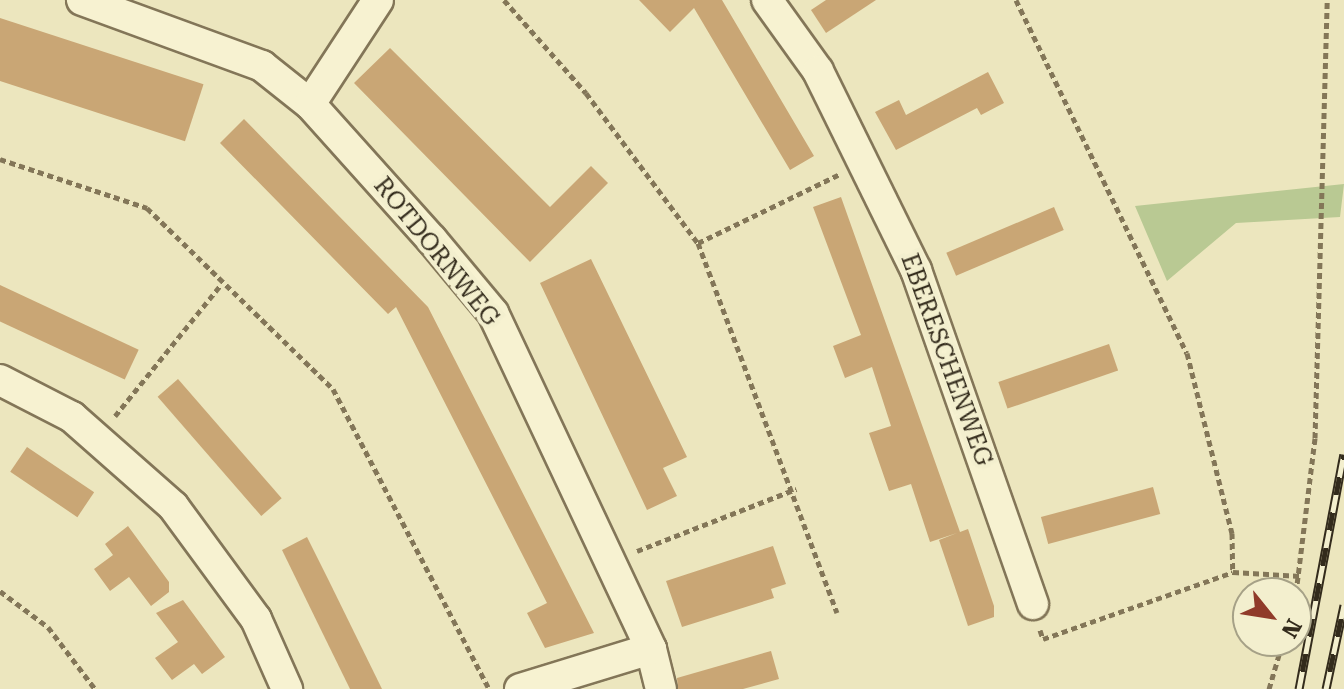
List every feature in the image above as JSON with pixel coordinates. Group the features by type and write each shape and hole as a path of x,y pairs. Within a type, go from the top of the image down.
{"street":[{"name":"ROTDORNWEG","path":"82,0 262,66 310,104 493,313 651,649 661,689"},
{"path":"310,104 378,0"},
{"name":"EBERESCHENWEG","path":"767,0 818,71 916,270 1033,604"},
{"path":"0,380 72,417 173,506 256,619 287,689"},
{"path":"520,689 651,649"}],"path":[{"path":"504,0 586,93 698,243 796,489 837,613"},
{"path":"1016,0 1187,353 1232,533 1233,572"},
{"path":"1043,639 1233,572 1301,576 1315,438 1327,0"},
{"path":"0,159 147,208 220,286 333,389 489,689"},
{"path":"698,243 863,163"},
{"path":"97,438 220,286"},
{"path":"609,562 796,489"},
{"path":"0,591 48,627 95,689"},
{"path":"1269,689 1278,657"}],"green space":[{"path":"1344,184 1340,217 1236,223 1167,281 1135,206"}],"building":[{"path":"639,0 722,0 814,156 790,170 694,8 670,32"},
{"path":"826,0 876,0 826,33 811,10"},
{"path":"0,18 204,84 185,141 0,81"},
{"path":"390,48 550,207 591,166 608,183 530,262 354,83"},
{"path":"988,72 1004,103 981,115 977,108 896,150 875,112 899,100 906,115"},
{"path":"244,119 428,307 594,633 545,648 527,613 547,603 396,307 388,314 220,143"},
{"path":"841,197 960,532 968,529 994,606 994,617 968,626 939,540 957,533 930,542 911,484 889,491 869,433 891,426 872,367 845,378 833,346 861,335 813,207"},
{"path":"1054,207 1064,230 956,276 946,253"},
{"path":"591,259 687,457 663,468 677,496 647,510 540,283"},
{"path":"0,285 139,350 125,380 0,321"},
{"path":"1109,344 1118,370 1007,409 998,382"},
{"path":"178,379 282,498 261,516 158,397"},
{"path":"27,447 94,492 77,517 10,472"},
{"path":"1153,487 1160,514 1048,544 1041,517"},
{"path":"128,526 169,582 169,592 151,606 129,577 110,591 94,569 113,555 105,544"},
{"path":"307,537 382,689 350,689 282,550"},
{"path":"773,546 786,584 771,589 774,598 682,627 666,581"},
{"path":"183,600 225,657 202,674 194,664 172,680 155,658 178,642 156,613"},
{"path":"771,651 779,679 743,689 678,689 677,678"}],"railway":[{"path":"1299,689 1344,454"},
{"path":"1326,689 1344,605"}]}
